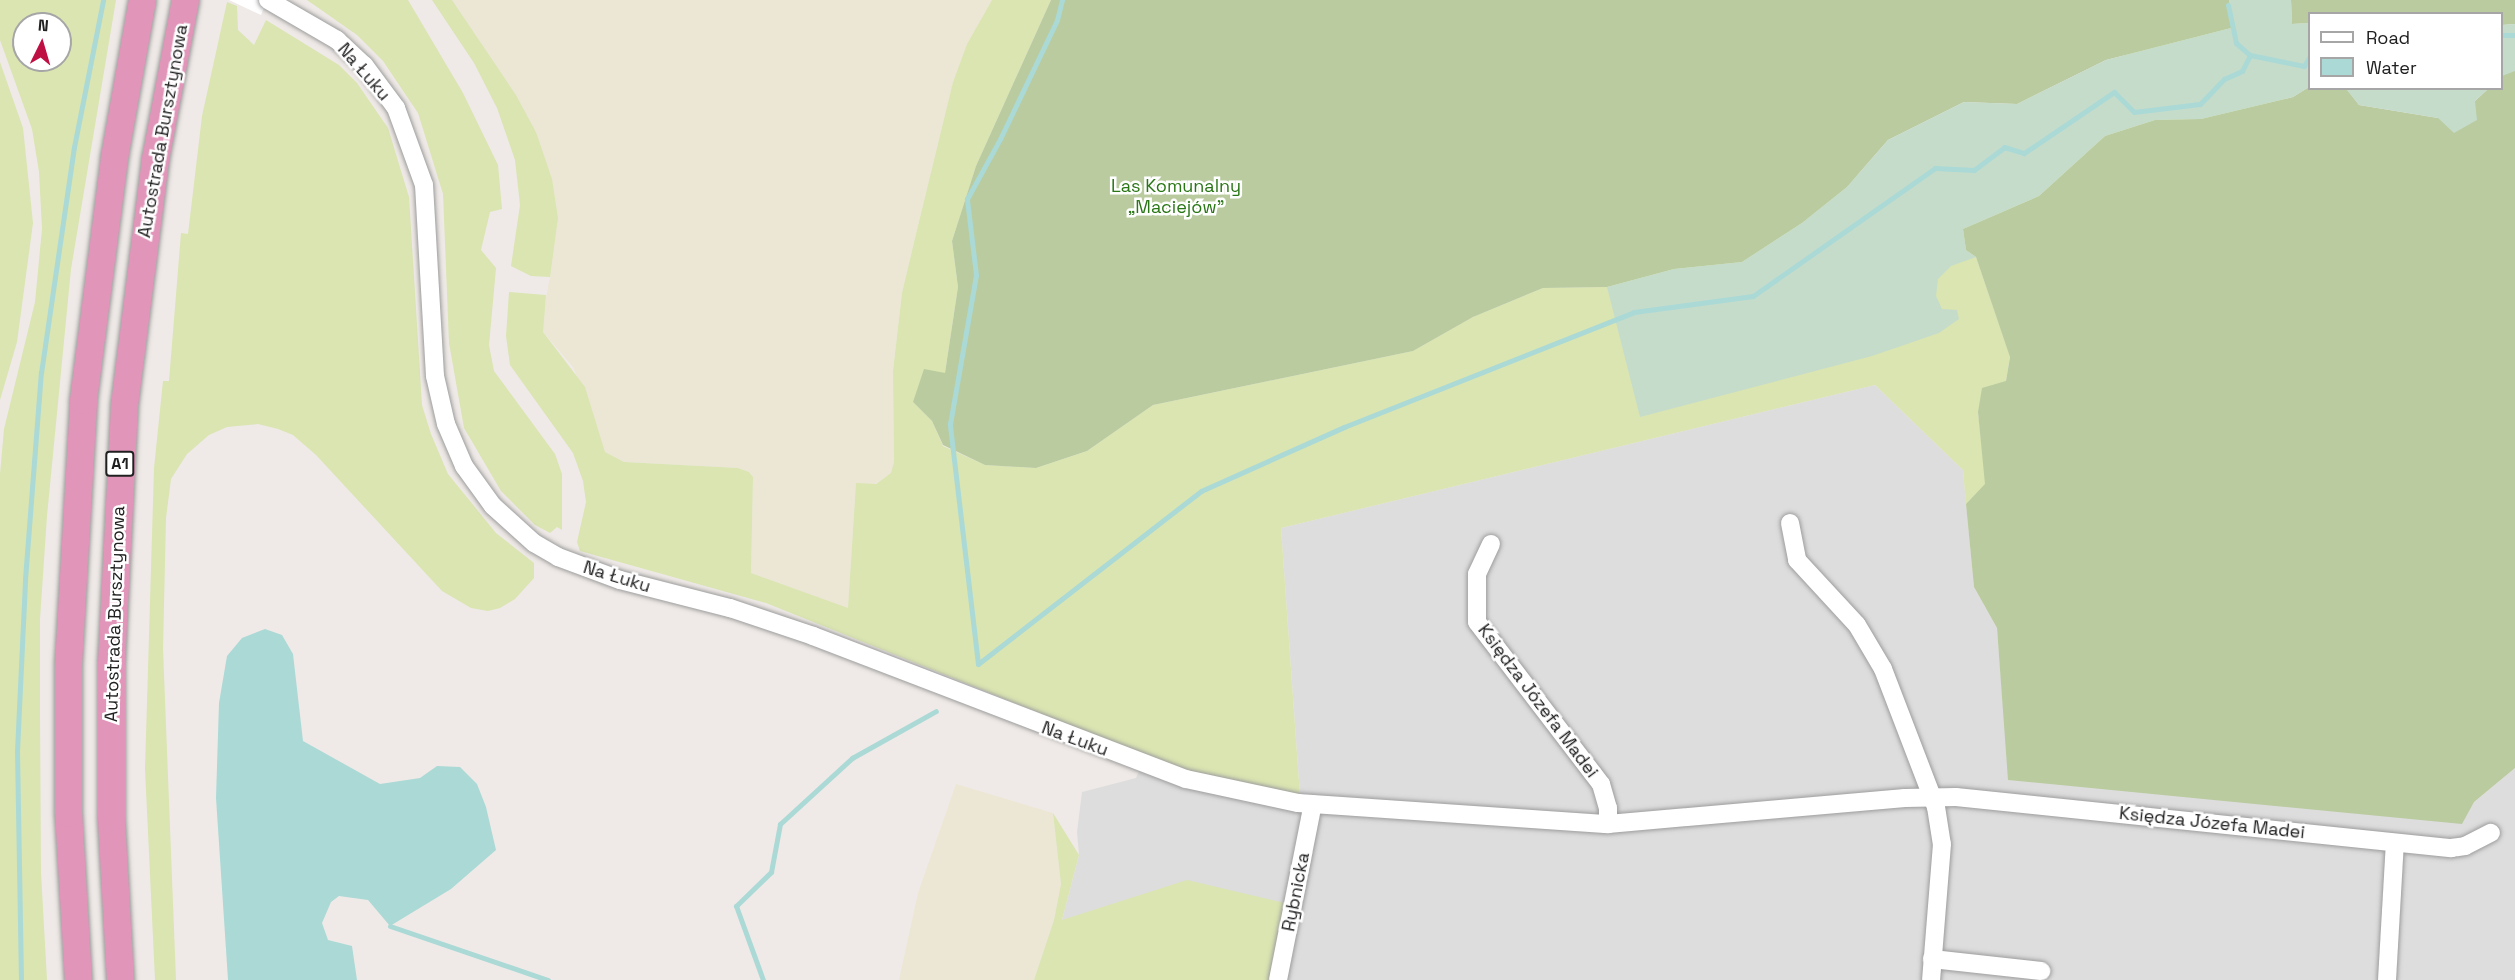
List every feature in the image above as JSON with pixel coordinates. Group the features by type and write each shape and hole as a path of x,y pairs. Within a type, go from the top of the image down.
{"highway":[{"name":"A1","path":"78,980 68,813 72,561 83,400 96,277 142,0"},
{"name":"Autostrada Bursztynowa","path":"120,980 111,817 111,663 124,405 155,159 185,0"}],"street":[{"name":"Na Łuku","path":"267,0 337,40 378,83 406,129 426,203 435,376 446,424 475,484 493,506 534,543 558,557 620,580 730,608 813,636 1177,777 1256,796 1313,804"},
{"path":"1790,523 1797,560 1857,625 1878,660 1940,820 1942,844 1931,980"},
{"name":"Księdza Józefa Madei","path":"1491,544 1477,574 1477,622 1601,784 1608,808 1608,824"},
{"name":"Księdza Józefa Madei","path":"1313,804 1608,824 1931,796 1984,798 2395,843 2465,846 2491,833"},
{"name":"Rybnicka","path":"1278,980 1313,804"},
{"path":"2387,980 2395,843"},
{"path":"1932,959 2041,971"}],"shaded area":[{"path":"452,0 992,0 967,44 953,82 902,293 893,371 894,462 891,473 875,484 856,484 848,609 751,573 753,477 749,472 738,468 624,462 605,452 573,367 543,332 541,324 550,277 536,132 516,95"},
{"path":"1875,385 1963,470 1974,587 1997,628 2009,780 2474,802 2515,768 2515,980 1270,980 1062,920 1079,855 1077,832 1082,792 1136,778 1146,756 1300,795 1281,528"},
{"path":"956,784 1053,813 1061,884 1054,920 1034,980 899,980 918,893"}],"green space":[{"path":"0,0 116,0 71,269 47,516 40,619 40,713 41,873 47,980 0,980 0,474 4,429 35,302 42,229 39,172 32,129 0,40"},
{"path":"307,0 408,0 463,93 498,165 502,209 490,212 481,250 496,268 489,345 494,371 555,454 562,474 562,530 557,527 550,533 535,525 501,491 464,428 449,343 443,194 418,113 383,61 357,35"},
{"path":"432,0 452,0 516,95 536,132 552,179 558,218 550,277 531,276 511,266 520,205 515,160 497,108 474,63"},
{"path":"992,0 1051,0 976,166 952,241 958,287 945,373 913,402 932,421 943,446 985,465 1036,468 1087,451 1153,405 1413,351 1473,317 1543,288 1607,287 2232,7 2229,0 2291,0 2292,24 2308,23 2308,88 1976,257 2010,356 2006,381 1978,412 1986,484 1966,504 1963,470 1875,385 1281,528 1300,796 1204,779 766,603 580,551 577,542 586,502 583,481 573,453 510,365 506,336 509,292 546,295 543,332 585,387 605,452 624,462 738,468 749,472 753,477 751,573 848,608 856,483 876,484 891,473 894,462 893,371 902,293 953,82 967,44"},
{"name":"Las Komunalny „Maciejów”","path":"1051,0 2229,0 2235,27 2106,60 2017,104 1964,102 1888,140 1847,187 1802,223 1742,262 1674,269 1607,287 1543,288 1473,317 1413,351 1153,405 1087,451 1036,468 985,465 943,445 932,421 913,402 924,369 945,373 958,287 952,241 976,166"},
{"path":"2229,0 2291,0 2292,24 2308,23 2308,88 2293,97 2201,119 2155,120 2105,136 2039,196 1963,229 1966,250 1976,257 1951,266 1938,279 1936,296 1942,309 1957,310 1959,319 1939,333 1872,356 1640,417 1607,287 1674,269 1742,262 1802,223 1847,187 1888,140 1964,102 2017,104 2106,60 2235,27"},
{"path":"2291,0 2515,0 2515,24 2503,25 2503,12 2308,12 2308,23 2292,24"},
{"path":"227,2 237,6 238,30 254,45 266,20 339,65 357,83 388,128 409,197 422,405 431,434 448,474 496,533 534,563 534,578 515,599 500,608 488,611 471,608 442,591 316,455 293,435 278,429 258,424 227,427 209,435 187,454 171,479 166,518 163,649 176,980 155,980 145,769 154,468 163,381 169,381 181,233 188,234 202,116"},
{"path":"2515,24 2515,71 2503,76 2503,25"},
{"path":"0,62 23,128 33,223 17,342 0,400"},
{"path":"2506,71 2515,71 2515,768 2474,802 2462,824 2008,780 1997,628 1974,587 1966,504 1985,484 1978,412 1982,388 2006,381 2010,357 1976,257 1966,250 1963,229 2039,196 2105,136 2155,120 2201,119 2293,97 2308,88 2308,90 2348,90 2359,105 2438,118 2475,101 2487,90 2503,90 2503,75"},
{"path":"2347,90 2487,90 2475,101 2477,120 2454,133 2438,118 2359,105"},
{"path":"1053,813 1079,855 1062,920 1187,880 1285,903 1270,980 1034,980 1054,920 1061,884"}],"water":[{"path":"265,629 282,635 293,654 303,741 380,784 420,778 437,766 460,767 477,784 486,807 496,850 451,889 390,926 368,900 339,896 331,902 322,923 328,940 352,946 357,980 228,980 216,798 219,703 227,656 242,638"}],"pier":[{"path":"229,0 267,0 261,15"}],"waterway":[{"path":"21,980 17,751 25,579 41,373 74,147 103,0"},
{"path":"978,664 950,424 976,275 967,199 1000,139 1057,20 1062,0"},
{"path":"2228,5 2236,43 2250,55 2304,66 2308,59"},
{"path":"2503,35 2515,35"},
{"path":"978,664 1201,491 1344,427 1634,312 1753,296 1935,168 1974,170 2004,147 2024,153 2114,92 2134,112 2200,104 2224,79 2242,71 2250,55"},
{"path":"763,980 736,906 771,872 780,824 852,758 936,711"},
{"path":"390,926 548,980"}]}
